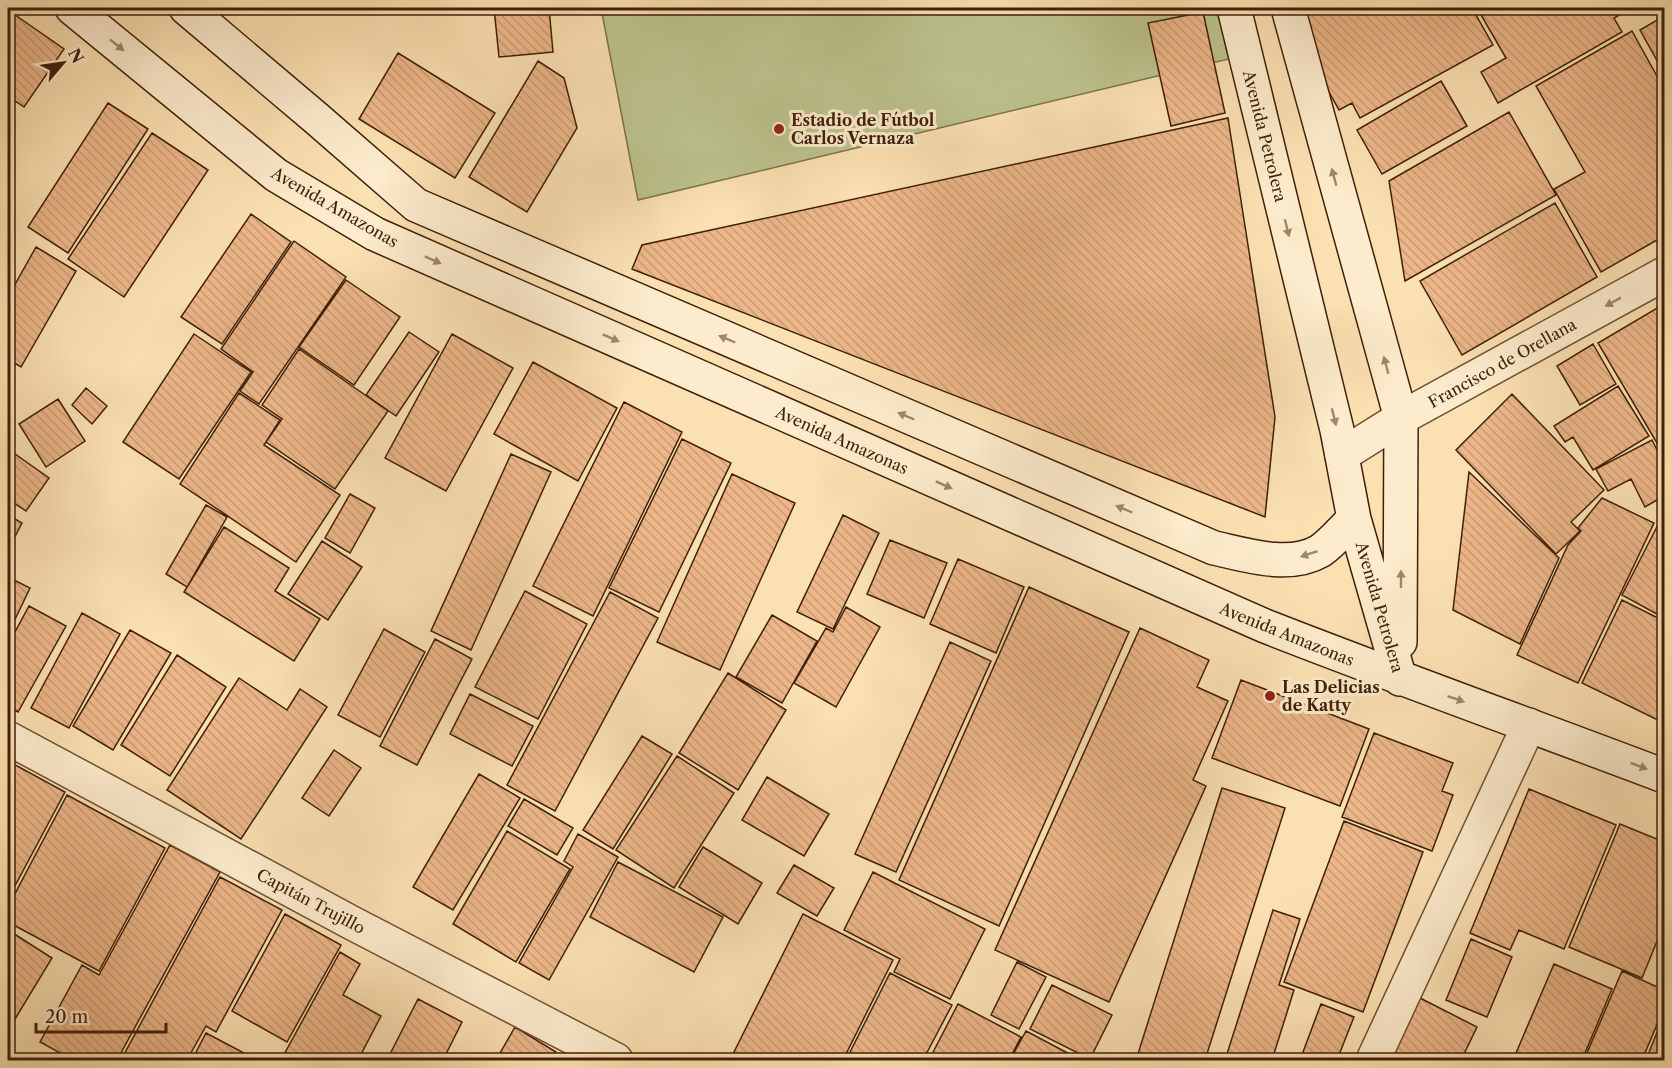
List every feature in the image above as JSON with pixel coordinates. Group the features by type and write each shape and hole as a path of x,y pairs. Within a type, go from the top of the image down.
{"main road":[{"name":"Avenida Amazonas","path":"72,8 276,175 375,234 1254,622 1400,679 1665,776"},
{"path":"186,8 416,205 1214,548 1258,557 1291,560 1319,551 1354,519"},
{"name":"Avenida Petrolera","path":"1234,8 1342,455 1354,519 1400,679"},
{"name":"Avenida Petrolera","path":"1288,8 1401,418 1400,679"},
{"name":"Francisco de Orellana","path":"1342,455 1401,418 1665,273"},
{"path":"1373,1060 1529,725"},
{"name":"Capitán Trujillo","path":"8,738 331,912 616,1060"}],"green space":[{"name":"Estadio de Fútbol Carlos Vernaza","path":"601,8 1217,8 1229,59 638,200"}],"building":[{"path":"494,8 549,8 553,52 499,57"},
{"path":"1304,8 1472,8 1493,45 1360,118 1352,103 1339,110 1324,83"},
{"path":"1477,8 1632,8 1614,18 1622,32 1498,103 1481,72 1506,58"},
{"path":"8,10 64,49 24,107 8,96"},
{"path":"1203,12 1225,113 1171,126 1148,23"},
{"path":"1664,16 1664,73 1640,30"},
{"path":"1632,31 1664,89 1664,236 1601,272 1554,189 1585,172 1536,86"},
{"path":"398,53 495,113 455,178 359,119"},
{"path":"538,61 564,78 577,128 527,212 469,177"},
{"path":"1441,81 1467,126 1382,174 1357,130"},
{"path":"108,103 148,129 68,253 28,227"},
{"path":"1509,112 1556,195 1405,281 1389,181"},
{"path":"1228,118 1275,417 1265,517 632,269 642,245"},
{"path":"152,133 208,170 124,297 68,259"},
{"path":"1555,203 1597,277 1462,355 1420,281"},
{"path":"251,214 291,242 222,344 181,317"},
{"path":"294,241 346,277 259,404 240,391 253,372 221,349"},
{"path":"36,247 76,271 21,367 8,359 8,297"},
{"path":"346,280 400,317 354,385 299,347"},
{"path":"1664,304 1664,455 1598,343"},
{"path":"409,332 439,352 396,416 366,395"},
{"path":"194,334 251,372 179,479 123,442"},
{"path":"452,334 513,368 446,491 385,458"},
{"path":"1593,344 1616,384 1580,405 1557,366"},
{"path":"299,349 388,411 335,489 266,442 282,419 262,405"},
{"path":"533,362 617,408 578,481 494,434"},
{"path":"1618,386 1649,436 1593,470 1573,437 1565,442 1554,426"},
{"path":"86,388 107,406 92,424 72,405"},
{"path":"239,393 280,420 264,445 340,495 296,562 180,484"},
{"path":"1512,394 1604,490 1571,522 1580,531 1556,554 1456,450"},
{"path":"58,399 85,441 46,467 19,424"},
{"path":"624,402 682,432 593,616 533,586"},
{"path":"682,439 731,463 659,612 609,588"},
{"path":"1652,440 1664,463 1664,496 1645,507 1631,479 1608,491 1596,469"},
{"path":"8,449 49,478 26,511 8,499"},
{"path":"511,454 551,472 471,650 431,631"},
{"path":"1469,472 1559,558 1520,644 1453,610"},
{"path":"732,474 795,503 720,670 657,642"},
{"path":"350,494 375,508 350,553 325,538"},
{"path":"1602,498 1654,523 1578,683 1517,655 1568,545 1581,531 1578,528"},
{"path":"206,505 227,517 187,587 166,574"},
{"path":"1664,513 1664,618 1622,595"},
{"path":"8,515 22,523 8,550"},
{"path":"843,515 879,533 833,629 797,612"},
{"path":"224,527 289,568 275,591 320,619 294,661 184,592"},
{"path":"890,540 947,563 924,618 867,594"},
{"path":"322,541 362,567 328,620 288,594"},
{"path":"958,559 1024,587 996,653 930,624"},
{"path":"8,577 30,588 8,634"},
{"path":"1029,587 1129,632 999,926 899,880"},
{"path":"525,591 587,624 538,719 475,687"},
{"path":"610,592 658,618 555,811 507,785"},
{"path":"1622,600 1664,621 1664,723 1582,683"},
{"path":"29,606 66,626 18,712 8,706 8,645"},
{"path":"846,607 880,627 836,707 794,683 826,628 833,632"},
{"path":"82,613 120,634 69,728 31,708"},
{"path":"772,615 817,641 782,703 736,677"},
{"path":"1140,628 1209,660 1197,687 1228,701 1193,780 1206,786 1109,1002 995,950"},
{"path":"384,629 425,652 380,737 338,715"},
{"path":"130,630 171,653 113,750 73,726"},
{"path":"435,639 472,659 417,765 380,746"},
{"path":"950,642 991,661 896,872 855,854"},
{"path":"177,655 226,687 170,776 121,745"},
{"path":"728,673 786,710 738,790 679,753"},
{"path":"239,678 287,710 300,689 327,707 241,839 167,790"},
{"path":"1241,680 1369,729 1340,806 1212,758"},
{"path":"470,694 533,726 512,766 450,734"},
{"path":"1374,733 1453,763 1442,791 1453,795 1432,851 1342,817"},
{"path":"642,736 672,754 613,849 583,830"},
{"path":"334,750 361,768 329,816 302,798"},
{"path":"677,756 734,793 674,888 616,850"},
{"path":"8,761 65,792 8,899"},
{"path":"479,774 520,798 453,910 413,887"},
{"path":"767,777 829,814 804,856 742,820"},
{"path":"1222,788 1285,808 1205,1060 1136,1060"},
{"path":"1529,789 1616,825 1564,949 1519,930 1510,950 1470,933"},
{"path":"67,795 165,848 99,971 8,922 8,907"},
{"path":"524,799 573,828 557,855 508,826"},
{"path":"1344,821 1423,852 1363,1012 1284,982"},
{"path":"1620,824 1664,842 1664,924 1642,978 1569,947"},
{"path":"507,831 570,869 516,962 453,924"},
{"path":"578,834 618,857 549,980 519,963 573,867 564,861"},
{"path":"170,845 220,872 117,1060 73,1060 40,1042 82,965 99,975"},
{"path":"703,847 762,883 738,924 679,887"},
{"path":"618,862 723,917 694,972 590,917"},
{"path":"794,865 834,888 817,916 777,893"},
{"path":"873,872 985,929 950,999 894,972 900,959 844,930"},
{"path":"220,877 282,910 216,1032 206,1026 187,1060 121,1060"},
{"path":"1273,910 1300,919 1279,985 1294,990 1272,1060 1225,1060"},
{"path":"285,914 341,945 287,1042 232,1011"},
{"path":"803,914 893,960 843,1060 730,1060"},
{"path":"8,930 52,958 9,1029 8,1027"},
{"path":"1471,939 1512,957 1487,1017 1446,1000"},
{"path":"340,952 360,964 343,995 381,1016 358,1060 281,1060"},
{"path":"1017,962 1046,977 1019,1029 991,1015"},
{"path":"1554,964 1612,989 1582,1060 1534,1060 1516,1053"},
{"path":"1622,971 1664,990 1664,1008 1642,1060 1584,1060"},
{"path":"890,973 952,1005 923,1060 846,1060"},
{"path":"1052,985 1112,1015 1090,1059 1030,1029"},
{"path":"1418,997 1477,1027 1461,1060 1388,1060"},
{"path":"418,999 462,1022 443,1060 387,1060"},
{"path":"958,1004 1021,1037 1009,1060 929,1060"},
{"path":"1321,1004 1354,1017 1337,1060 1300,1060"},
{"path":"1664,1015 1664,1060 1646,1060"},
{"path":"515,1027 556,1052 551,1060 496,1060"},
{"path":"1026,1031 1079,1059 1010,1060"},
{"path":"206,1033 257,1060 192,1060"}],"place":[{"name":"Estadio de Fútbol Carlos Vernaza","path":"779,129"},
{"name":"Las Delicias de Katty","path":"1270,696"}]}
